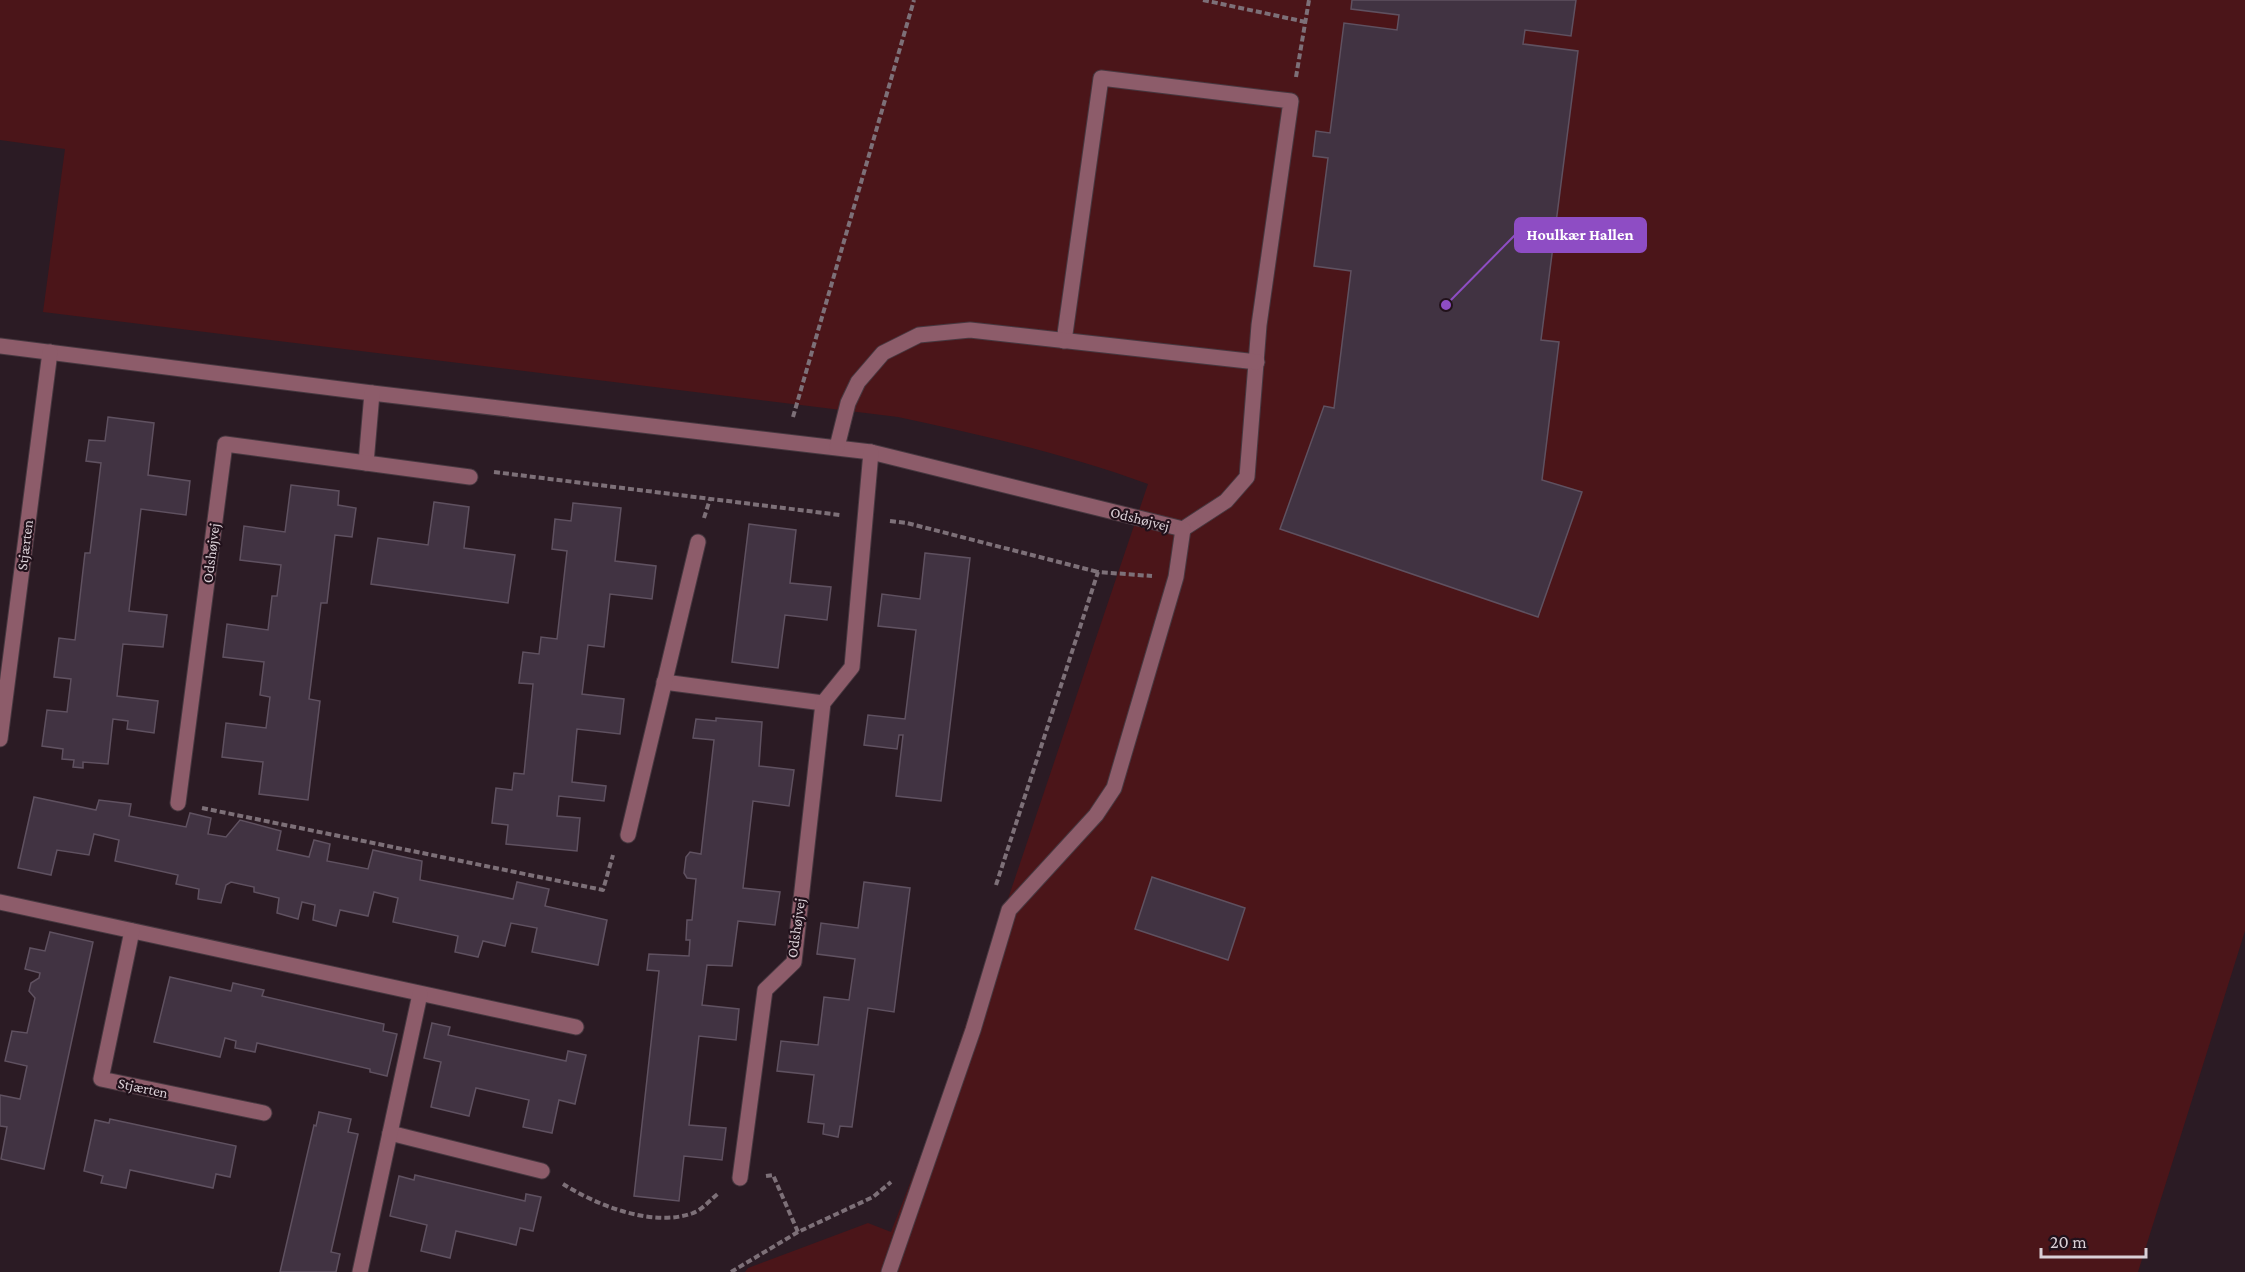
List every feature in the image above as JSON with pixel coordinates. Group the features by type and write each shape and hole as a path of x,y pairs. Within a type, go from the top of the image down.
{"street":[{"path":"1064,340 1101,78 1291,101 1259,325 1247,477 1226,501 1183,529"},
{"path":"837,447 848,403 858,382 883,353 919,335 970,330 1257,362"},
{"name":"Odshøjvej","path":"0,346 871,452 1183,529 1176,578 1114,788 1096,815 1009,910 973,1029 890,1272"},
{"name":"Stjærten","path":"0,739 50,352"},
{"path":"366,463 372,393"},
{"name":"Odshøjvej","path":"178,803 225,444 470,477"},
{"path":"664,682 823,703 852,667 871,452"},
{"path":"628,836 698,542"},
{"name":"Odshøjvej","path":"740,1178 765,990 794,962 823,703"},
{"path":"0,902 576,1027"},
{"name":"Stjærten","path":"132,931 100,1079 264,1113"},
{"path":"360,1272 420,994"},
{"path":"390,1133 542,1171"}],"path":[{"path":"786,441 914,0"},
{"path":"1203,0 1306,22"},
{"path":"1291,101 1309,0"},
{"path":"470,477 491,472 907,523 1098,572 1176,578"},
{"path":"994,890 1098,572"},
{"path":"178,803 603,890 618,841 628,836"},
{"path":"542,1171 588,1200 627,1212 659,1217 693,1213 740,1178 773,1175 798,1232"},
{"path":"731,1272 798,1232 873,1197 900,1174"}],"shaded area":[{"path":"0,0 2245,0 2245,931 2138,1272 745,1272 748,1268 868,1223 891,1232 926,1142 1148,484 1055,454 898,417 43,312 65,149 0,140"}],"building":[{"path":"1352,0 1576,0 1571,36 1525,30 1523,44 1578,51 1541,340 1559,342 1542,480 1582,492 1538,617 1280,529 1324,406 1334,408 1351,271 1314,266 1328,158 1313,156 1316,131 1330,133 1344,23 1397,30 1399,15 1351,9"},
{"path":"108,417 154,423 148,475 190,481 186,515 141,509 129,611 167,615 163,647 123,644 117,696 158,701 154,733 127,729 128,721 113,719 108,764 83,762 83,768 73,767 74,760 62,759 63,749 42,746 47,710 67,712 71,679 54,677 59,638 75,640 85,553 90,553 101,463 86,461 89,440 105,441"},
{"path":"291,485 339,491 338,505 356,508 352,537 335,535 327,603 321,603 309,699 320,701 308,800 259,794 263,762 222,757 226,723 266,728 270,697 260,695 264,662 223,657 227,624 268,630 272,596 277,596 281,565 240,560 244,526 285,532"},
{"path":"434,502 469,507 464,548 515,555 508,603 371,584 378,538 428,545"},
{"path":"573,503 621,508 615,561 656,566 652,599 610,594 604,647 588,645 582,694 624,699 620,734 577,729 572,782 606,786 604,801 559,796 557,816 580,818 577,851 506,844 508,825 492,823 496,788 512,790 514,773 524,774 533,684 519,683 523,652 539,654 541,637 557,639 567,551 552,549 555,519 571,521"},
{"path":"749,524 796,530 790,583 831,587 827,620 785,615 778,668 732,662"},
{"path":"925,553 970,558 941,801 896,796 903,735 899,735 897,749 864,745 868,715 905,719 916,630 878,626 882,594 920,599"},
{"path":"716,718 762,722 759,766 794,770 789,806 753,801 743,888 780,892 775,925 738,921 732,966 707,965 702,1005 739,1009 736,1040 699,1036 689,1125 726,1128 722,1160 684,1156 679,1201 634,1196 659,971 647,970 649,954 689,956 690,940 686,940 687,920 692,920 696,879 687,878 684,873 686,857 690,852 701,854 714,740 693,738 696,719 716,721"},
{"path":"34,797 96,810 99,800 131,804 129,816 186,827 190,813 211,818 208,834 226,837 240,820 281,831 277,850 309,857 314,840 330,844 327,861 368,869 373,850 422,861 420,880 513,899 517,882 549,889 545,906 607,920 598,965 532,952 537,928 511,923 505,946 483,941 478,957 455,952 458,936 393,922 398,898 374,892 368,916 340,910 336,926 313,920 315,905 302,902 298,919 277,913 279,898 254,892 254,887 231,882 226,885 221,903 198,899 199,889 176,884 178,875 115,861 119,840 94,834 89,855 57,850 51,875 18,868"},
{"path":"1152,877 1245,908 1228,960 1135,929"},
{"path":"864,882 910,888 894,1012 868,1008 852,1127 840,1126 838,1137 823,1134 824,1124 808,1122 814,1075 777,1071 781,1041 818,1045 824,997 849,1000 855,959 817,954 821,923 858,928"},
{"path":"50,932 93,942 44,1169 1,1159 7,1127 0,1126 0,1095 20,1099 27,1066 5,1061 12,1031 27,1033 35,998 29,991 31,983 39,978 40,973 25,969 30,948 45,951"},
{"path":"170,977 231,991 233,983 264,990 262,996 384,1024 383,1031 397,1034 387,1076 370,1072 370,1069 257,1043 255,1052 235,1048 236,1041 225,1038 220,1057 154,1042"},
{"path":"432,1023 450,1027 448,1035 566,1061 568,1051 586,1055 575,1104 559,1100 552,1133 523,1127 529,1100 476,1088 469,1116 431,1107 441,1062 424,1058"},
{"path":"319,1112 351,1119 348,1132 358,1134 331,1252 340,1254 336,1272 280,1272 314,1125 316,1126"},
{"path":"110,1119 236,1146 230,1177 216,1174 213,1188 130,1170 126,1188 101,1183 103,1176 84,1171 95,1120 109,1123"},
{"path":"415,1175 525,1201 526,1194 541,1197 533,1231 520,1228 516,1245 456,1231 450,1258 421,1251 427,1225 390,1216 399,1176 414,1180"}],"place":[{"name":"Houlkær Hallen","path":"1446,305"}]}
